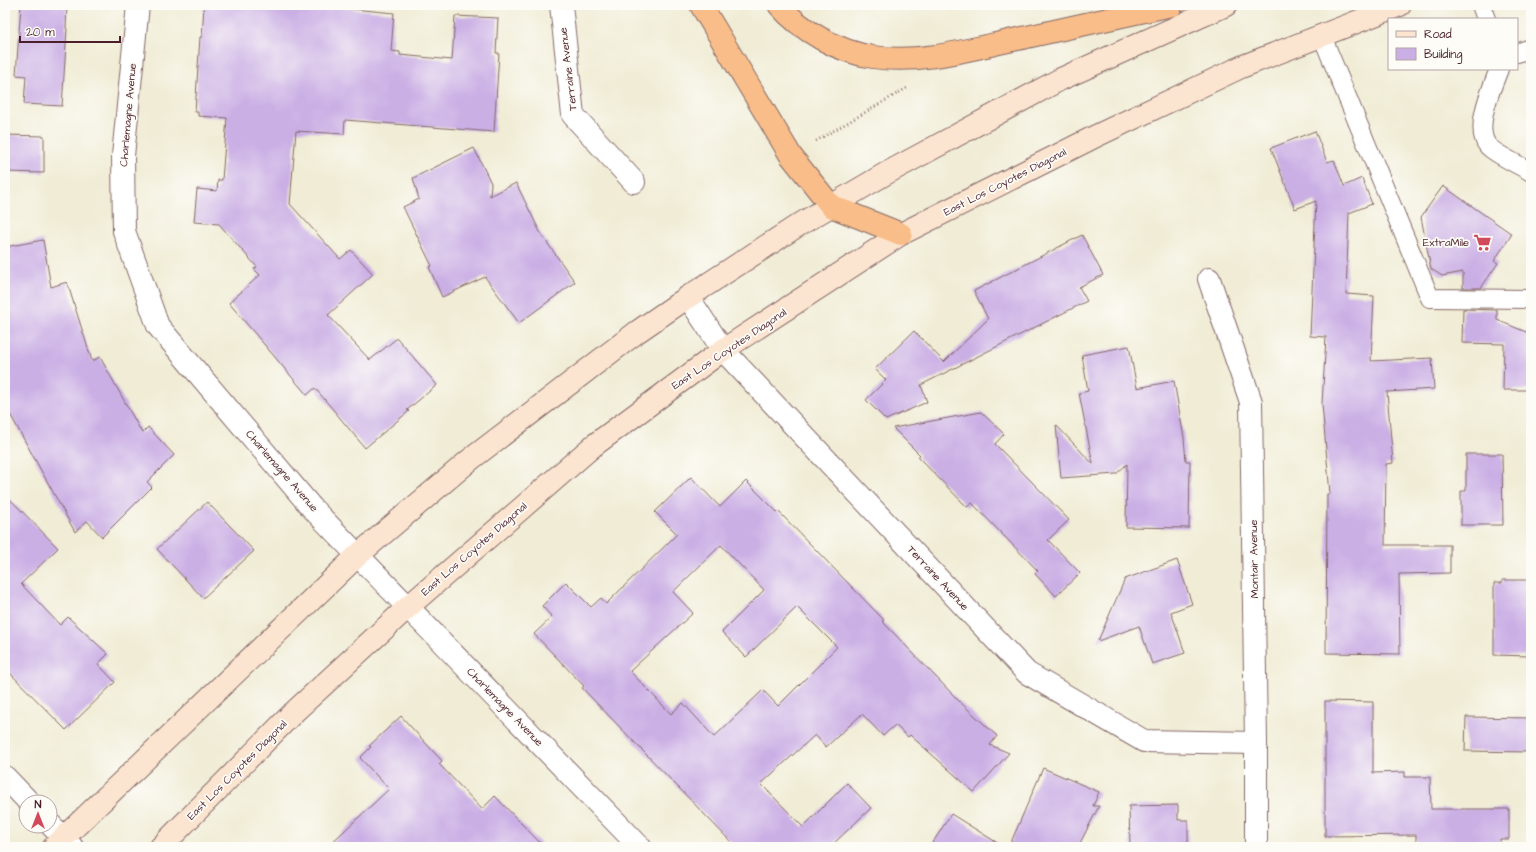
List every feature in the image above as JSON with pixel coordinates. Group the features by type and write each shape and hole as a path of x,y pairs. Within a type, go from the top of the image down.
{"highway":[{"path":"701,5 790,156 831,206 901,234"},
{"path":"779,5 802,25 826,41 852,52 872,57 893,59 917,58 954,53 1172,5"}],"main road":[{"path":"60,839 358,555 471,459 572,381 688,297 831,206 885,174 1061,79 1226,5"},
{"name":"East Los Coyotes Diagonal","path":"160,847 294,712 408,606 593,446 723,350 901,234 1096,136 1241,67 1400,5"}],"street":[{"name":"Charlemagne Avenue","path":"138,5 123,156 124,231 158,326 312,508 640,847"},
{"name":"Terraine Avenue","path":"561,5 573,115 634,182"},
{"name":"Montair Avenue","path":"1210,279 1251,402 1256,847"},
{"name":"Terraine Avenue","path":"688,297 723,350 1027,672 1144,741 1256,743"},
{"path":"5,777 21,794"}],"lane":[{"path":"1481,5 1486,18"},
{"path":"1322,36 1430,298 1531,299"},
{"path":"1518,53 1531,48"},
{"path":"1499,70 1487,99 1483,136 1489,147 1531,172"}],"path":[{"path":"813,142 912,85"}],"building":[{"path":"21,5 67,5 62,106 24,104 26,76 16,75"},
{"path":"204,5 311,5 394,13 391,51 400,52 400,55 452,60 455,16 498,18 496,53 499,53 494,132 345,120 344,134 296,131 290,204 340,259 351,250 373,274 328,315 370,360 397,338 437,385 365,448 315,388 307,395 229,303 260,275 254,269 257,267 219,224 194,222 197,189 217,191 218,180 222,180 227,118 198,116 198,112 195,112 200,37 202,37"},
{"path":"1315,131 1327,162 1334,160 1344,186 1362,178 1372,204 1349,213 1346,294 1374,296 1371,361 1432,358 1434,389 1387,392 1393,463 1386,464 1385,545 1450,545 1450,573 1399,574 1400,654 1326,653 1327,494 1330,494 1322,404 1326,337 1310,336 1316,201 1295,209 1271,148"},
{"path":"5,135 44,136 44,173 5,172"},
{"path":"474,148 491,183 490,196 516,183 541,234 575,282 519,323 485,277 442,297 429,267 432,266 403,207 419,199 413,178"},
{"path":"1443,186 1512,234 1494,261 1498,263 1481,288 1463,288 1463,272 1442,276 1431,269 1421,217"},
{"path":"1082,235 1103,275 1079,287 1087,301 921,385 927,402 886,420 866,400 886,380 875,369 914,331 944,362 988,319 974,291"},
{"path":"43,240 51,287 67,282 92,361 100,357 142,433 148,427 174,455 147,482 152,487 102,537 87,521 75,532 5,405 5,247"},
{"path":"1463,309 1497,310 1497,320 1531,334 1531,390 1503,390 1504,344 1462,343"},
{"path":"1129,346 1137,388 1174,381 1184,438 1186,461 1190,461 1189,528 1126,527 1127,464 1116,474 1061,478 1056,425 1093,464 1079,393 1088,391 1082,355"},
{"path":"981,412 1004,434 995,444 1069,520 1048,540 1080,573 1056,596 1035,574 1038,571 972,503 967,507 918,457 920,455 893,428"},
{"path":"1466,454 1502,454 1503,525 1461,525 1461,491 1466,491"},
{"path":"691,477 720,507 746,481 777,512 778,511 884,620 882,621 960,702 997,736 990,745 1009,753 974,792 910,735 908,737 895,725 883,736 862,714 826,747 815,735 761,784 803,827 847,783 871,808 830,847 736,847 582,688 584,686 534,634 552,617 542,606 566,582 591,607 601,598 606,604 677,534 655,512","holes":["721,545 764,590 722,632 746,657 797,607 837,647 778,706 763,690 714,737 683,703 671,714 630,671 693,613 673,592"]},
{"path":"5,494 58,548 21,584 60,625 68,617 108,654 98,664 115,682 66,730 5,668"},
{"path":"207,502 254,551 203,598 157,549"},
{"path":"1177,560 1192,604 1171,612 1185,653 1152,664 1139,626 1098,641 1125,579"},
{"path":"1502,580 1531,580 1531,656 1494,655 1494,583 1502,583"},
{"path":"1325,701 1373,702 1373,773 1405,772 1405,777 1430,777 1431,809 1509,809 1509,839 1500,839 1500,847 1416,847 1416,835 1325,836"},
{"path":"401,716 442,761 439,764 482,809 495,796 544,847 327,847 389,789 360,758 371,747 369,746"},
{"path":"1466,717 1531,718 1531,752 1465,751"},
{"path":"1043,768 1099,792 1093,806 1099,806 1078,847 1009,847"},
{"path":"1178,805 1178,820 1188,820 1188,847 1130,847 1129,806"},
{"path":"951,814 1004,847 930,847"}],"place":[{"name":"ExtraMile","path":"1482,242"}]}
